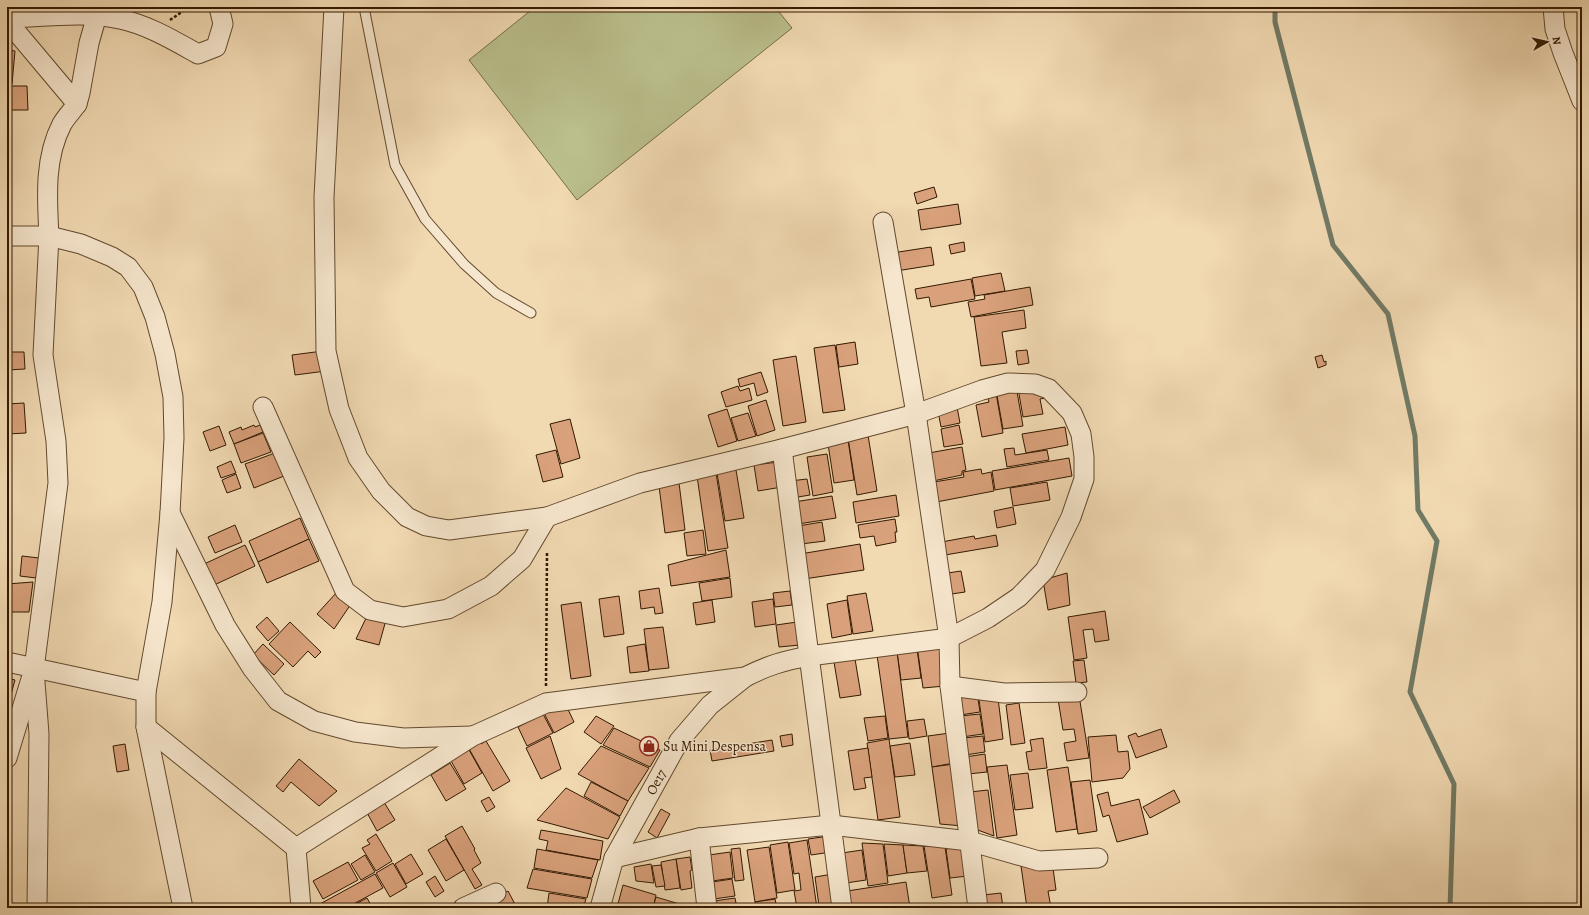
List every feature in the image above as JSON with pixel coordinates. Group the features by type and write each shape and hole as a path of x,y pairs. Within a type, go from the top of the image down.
{"street":[{"path":"7,18 95,11 155,31 198,54 216,47 223,24 219,7"},
{"path":"296,848 473,736 546,703 746,677 773,664 809,656 948,638 988,618 1000,610 1018,597 1045,570 1071,517 1084,479 1084,457 1081,434 1072,413 1057,395 1049,389 1035,384 1008,384 982,390 916,414 782,449 640,483 547,517 449,530 426,526 407,517 381,491 358,458 339,410 326,351 324,197 334,7"},
{"path":"1553,7 1555,29 1582,101"},
{"path":"7,758 34,669 58,483 56,441 43,355 49,236 47,199 49,166 54,145 62,124 76,104 80,93 95,11"},
{"path":"7,24 19,35 76,104"},
{"path":"883,222 916,414 948,638 950,686 978,908"},
{"path":"7,236 49,236 81,244 112,257 128,267 143,287 156,317 165,354 173,398 174,438 170,513 162,602 146,692 146,727 183,908"},
{"path":"264,407 346,591 370,610 403,617 448,610 491,586 522,559 547,517"},
{"path":"782,449 842,908"},
{"path":"170,513 225,625 252,668 278,701 314,721 355,732 404,738 473,736"},
{"path":"7,662 146,692"},
{"path":"34,669 39,734 37,908"},
{"name":"Oe17","path":"600,908 614,858 679,741 710,705 746,677"},
{"path":"950,686 1004,693 1077,692"},
{"path":"146,727 296,848 301,908"},
{"path":"614,858 699,838 831,825 969,841 1039,861 1098,858"},
{"path":"699,838 707,908"},
{"path":"463,908 496,893"}],"lane":[{"path":"364,7 395,165 425,219 464,264 496,293 531,313"}],"path":[{"path":"546,703 547,548"}],"green space":[{"path":"535,7 775,7 792,28 577,200 469,60"}],"building":[{"path":"7,50 15,51 12,84 7,83"},
{"path":"7,86 27,86 28,110 7,110"},
{"path":"934,187 937,197 917,204 914,193"},
{"path":"958,204 961,224 921,230 918,210"},
{"path":"964,242 965,251 951,254 949,245"},
{"path":"931,247 934,265 896,271 892,253"},
{"path":"1001,273 1005,291 975,296 972,278"},
{"path":"971,279 975,299 931,307 929,297 917,299 915,289"},
{"path":"1030,287 1033,305 971,317 968,302 985,299 984,295"},
{"path":"1024,310 1026,328 1002,332 1007,363 981,366 974,317"},
{"path":"855,342 858,364 839,367 836,345"},
{"path":"835,345 845,410 823,413 814,348"},
{"path":"1027,350 1029,363 1018,365 1016,351"},
{"path":"323,351 326,371 295,375 292,355"},
{"path":"7,352 24,352 25,369 7,370"},
{"path":"1322,355 1324,362 1326,361 1326,365 1318,368 1315,357"},
{"path":"796,356 806,422 783,426 773,360"},
{"path":"761,372 768,392 757,396 754,383 740,387 738,379"},
{"path":"738,386 740,391 749,388 752,400 726,407 721,392"},
{"path":"1016,386 1023,426 1003,429 996,390"},
{"path":"1018,388 1043,388 1045,398 1040,399 1043,414 1023,417"},
{"path":"996,393 1003,433 982,437 976,405 989,402 987,395"},
{"path":"766,400 775,430 757,436 748,406"},
{"path":"24,403 26,433 7,434 7,404"},
{"path":"957,407 960,423 941,427 938,411"},
{"path":"727,409 737,441 718,447 708,415"},
{"path":"748,413 756,436 738,441 731,418"},
{"path":"570,419 580,458 561,464 550,424"},
{"path":"254,425 255,427 260,425 263,432 234,444 229,432 241,427 242,430"},
{"path":"959,425 963,444 944,447 941,429"},
{"path":"219,426 226,445 210,451 203,432"},
{"path":"1065,427 1068,445 1026,453 1022,434"},
{"path":"263,433 271,452 241,463 234,444"},
{"path":"868,435 877,491 857,495 848,438"},
{"path":"848,440 854,480 834,483 828,444"},
{"path":"962,447 966,470 962,471 962,475 928,482 923,454"},
{"path":"1014,448 1015,455 1047,450 1049,460 1007,467 1004,449"},
{"path":"556,450 563,477 543,482 536,455"},
{"path":"275,453 284,476 254,488 245,464"},
{"path":"827,454 833,492 813,496 807,457"},
{"path":"1069,458 1072,476 995,490 992,471"},
{"path":"231,461 236,473 221,478 217,467"},
{"path":"778,462 782,487 758,491 754,465"},
{"path":"981,469 982,474 991,472 994,491 931,503 928,483 964,477 963,472"},
{"path":"736,470 744,518 725,521 717,473"},
{"path":"716,473 728,548 708,551 697,476"},
{"path":"236,474 241,488 227,493 222,480"},
{"path":"807,479 810,495 792,498 790,481"},
{"path":"1047,482 1050,500 1013,506 1010,488"},
{"path":"679,483 685,530 665,533 659,486"},
{"path":"896,495 899,516 856,523 853,502"},
{"path":"832,496 836,518 798,524 794,502"},
{"path":"1013,507 1016,524 997,528 994,511"},
{"path":"300,518 309,539 258,562 249,541"},
{"path":"895,519 897,532 895,532 896,542 876,546 874,536 860,538 858,525"},
{"path":"822,522 825,541 801,544 798,526"},
{"path":"235,525 242,542 215,553 208,537"},
{"path":"703,530 706,554 687,556 684,533"},
{"path":"996,535 998,546 939,556 936,543 974,536 975,539"},
{"path":"309,539 319,561 267,583 258,562"},
{"path":"860,544 864,570 804,579 800,554"},
{"path":"245,545 255,566 212,586 202,565"},
{"path":"726,550 730,577 671,586 668,565"},
{"path":"22,556 39,558 36,578 20,576"},
{"path":"961,571 965,592 945,595 941,574"},
{"path":"1067,573 1070,605 1048,610 1043,580"},
{"path":"730,578 732,597 702,601 699,583"},
{"path":"33,582 29,612 7,612 7,584"},
{"path":"659,588 663,613 655,614 654,607 641,609 639,591"},
{"path":"790,591 792,605 775,607 773,593"},
{"path":"337,592 351,604 334,629 317,614"},
{"path":"866,593 873,631 853,634 847,596"},
{"path":"619,596 624,634 604,637 599,599"},
{"path":"773,599 776,624 755,627 752,602"},
{"path":"712,600 715,622 696,625 693,603"},
{"path":"847,600 852,634 832,638 827,604"},
{"path":"581,602 591,676 571,679 561,605"},
{"path":"1105,611 1109,640 1095,642 1093,629 1083,630 1087,658 1074,660 1068,617"},
{"path":"368,614 386,620 379,645 356,639"},
{"path":"267,617 279,631 268,641 256,627"},
{"path":"290,622 321,652 315,658 308,651 293,667 269,644"},
{"path":"797,622 800,645 779,647 776,625"},
{"path":"663,627 669,668 649,670 644,629"},
{"path":"939,643 945,686 923,688 917,646"},
{"path":"263,644 284,664 274,675 253,655"},
{"path":"645,644 649,671 630,673 627,647"},
{"path":"917,649 921,678 901,680 897,652"},
{"path":"897,652 908,737 889,739 877,655"},
{"path":"855,659 861,695 840,698 834,662"},
{"path":"1084,660 1087,682 1076,683 1073,661"},
{"path":"7,678 15,680 7,709"},
{"path":"977,692 980,712 960,715 957,694"},
{"path":"978,693 998,698 1003,739 985,742"},
{"path":"1079,695 1089,758 1067,761 1064,743 1076,741 1074,729 1063,730 1058,699"},
{"path":"565,703 574,722 554,733 544,713"},
{"path":"1019,703 1025,743 1011,745 1006,705"},
{"path":"543,714 553,733 527,746 518,727"},
{"path":"980,714 983,734 962,737 960,716"},
{"path":"596,716 614,726 601,744 584,732"},
{"path":"885,716 888,738 868,741 864,718"},
{"path":"924,719 927,736 909,739 907,721"},
{"path":"614,728 660,750 650,767 603,745"},
{"path":"1161,729 1167,747 1136,758 1128,736 1136,733 1138,737"},
{"path":"950,733 954,763 932,767 928,736"},
{"path":"792,734 793,745 782,747 780,736"},
{"path":"1116,735 1118,752 1128,751 1130,769 1123,778 1092,782 1088,737"},
{"path":"550,736 561,769 541,779 526,748"},
{"path":"983,736 985,752 965,755 963,738"},
{"path":"1043,738 1047,768 1029,770 1026,752 1032,751 1030,740"},
{"path":"889,739 900,817 878,820 867,743"},
{"path":"479,740 481,744 486,741 510,781 493,791 468,747"},
{"path":"772,740 774,751 712,761 710,750"},
{"path":"910,743 915,775 895,777 890,746"},
{"path":"125,744 129,770 117,772 113,746"},
{"path":"601,746 649,768 628,801 578,774"},
{"path":"468,748 482,773 464,784 450,759"},
{"path":"868,748 872,777 864,778 866,788 854,790 848,751"},
{"path":"985,754 987,772 968,774 965,757"},
{"path":"299,759 337,791 319,806 291,782 283,792 276,786"},
{"path":"450,763 466,789 446,801 431,775"},
{"path":"954,764 963,826 940,824 932,767"},
{"path":"1007,765 1017,835 997,838 987,767"},
{"path":"1068,767 1077,829 1056,832 1047,770"},
{"path":"1028,773 1033,808 1015,810 1010,775"},
{"path":"1090,780 1097,831 1078,834 1071,782"},
{"path":"591,782 628,801 620,816 584,796"},
{"path":"566,788 620,817 608,839 537,820"},
{"path":"988,790 994,836 975,829 970,792"},
{"path":"1174,790 1180,802 1150,818 1143,807"},
{"path":"1108,792 1111,806 1139,799 1148,834 1117,842 1109,815 1103,817 1097,795"},
{"path":"489,797 495,807 487,812 481,801"},
{"path":"382,799 395,820 377,831 365,809"},
{"path":"661,809 670,814 657,838 648,832"},
{"path":"462,826 481,863 472,869 482,885 475,889 445,836"},
{"path":"541,830 603,841 600,860 546,850 548,841 539,839"},
{"path":"376,834 392,861 376,871 362,848 370,844 367,840"},
{"path":"829,836 831,852 811,855 808,839"},
{"path":"446,839 464,870 446,881 428,850"},
{"path":"807,840 817,908 797,908 794,891 801,890 799,873 794,874 789,843"},
{"path":"788,842 795,890 777,893 770,845"},
{"path":"862,843 883,844 888,883 868,886"},
{"path":"884,844 903,845 907,873 888,876"},
{"path":"903,845 923,846 927,871 907,873"},
{"path":"924,846 945,847 952,895 932,898"},
{"path":"964,846 968,876 950,878 946,849"},
{"path":"769,847 777,898 755,902 747,850"},
{"path":"740,848 744,880 735,881 731,849"},
{"path":"537,849 598,860 592,878 534,868"},
{"path":"862,850 866,880 846,883 842,853"},
{"path":"730,852 733,878 712,881 709,855"},
{"path":"411,854 423,874 406,884 395,864"},
{"path":"365,855 375,872 361,880 351,864"},
{"path":"690,857 692,888 681,890 676,859"},
{"path":"676,859 680,888 665,890 661,862"},
{"path":"1052,861 1056,890 1048,891 1051,908 1027,908 1021,866"},
{"path":"348,862 358,880 323,899 313,881"},
{"path":"393,863 407,887 390,897 376,873"},
{"path":"651,864 654,883 636,881 634,867"},
{"path":"661,865 665,886 656,887 652,866"},
{"path":"533,869 592,879 587,898 527,888"},
{"path":"375,874 383,888 346,908 320,908 318,905"},
{"path":"833,874 837,903 819,906 815,877"},
{"path":"435,876 444,891 435,897 426,882"},
{"path":"732,879 735,896 714,899 712,882"},
{"path":"906,882 910,908 850,908 847,891"},
{"path":"623,885 656,895 653,908 630,908 618,904"},
{"path":"508,891 517,908 491,908 488,902"},
{"path":"549,893 586,899 583,908 547,908"},
{"path":"1001,893 1003,908 985,908 983,895"},
{"path":"656,897 686,906 686,908 653,908"},
{"path":"367,898 372,907 348,908"},
{"path":"735,898 737,908 715,908 714,901"},
{"path":"775,899 777,908 756,908 755,902"}],"waterway":[{"path":"1275,7 1275,22 1333,245 1388,314 1415,436 1418,510 1437,541 1410,692 1454,784 1450,908"}],"place":[{"name":"Su Mini Despensa","path":"649,746"}]}
